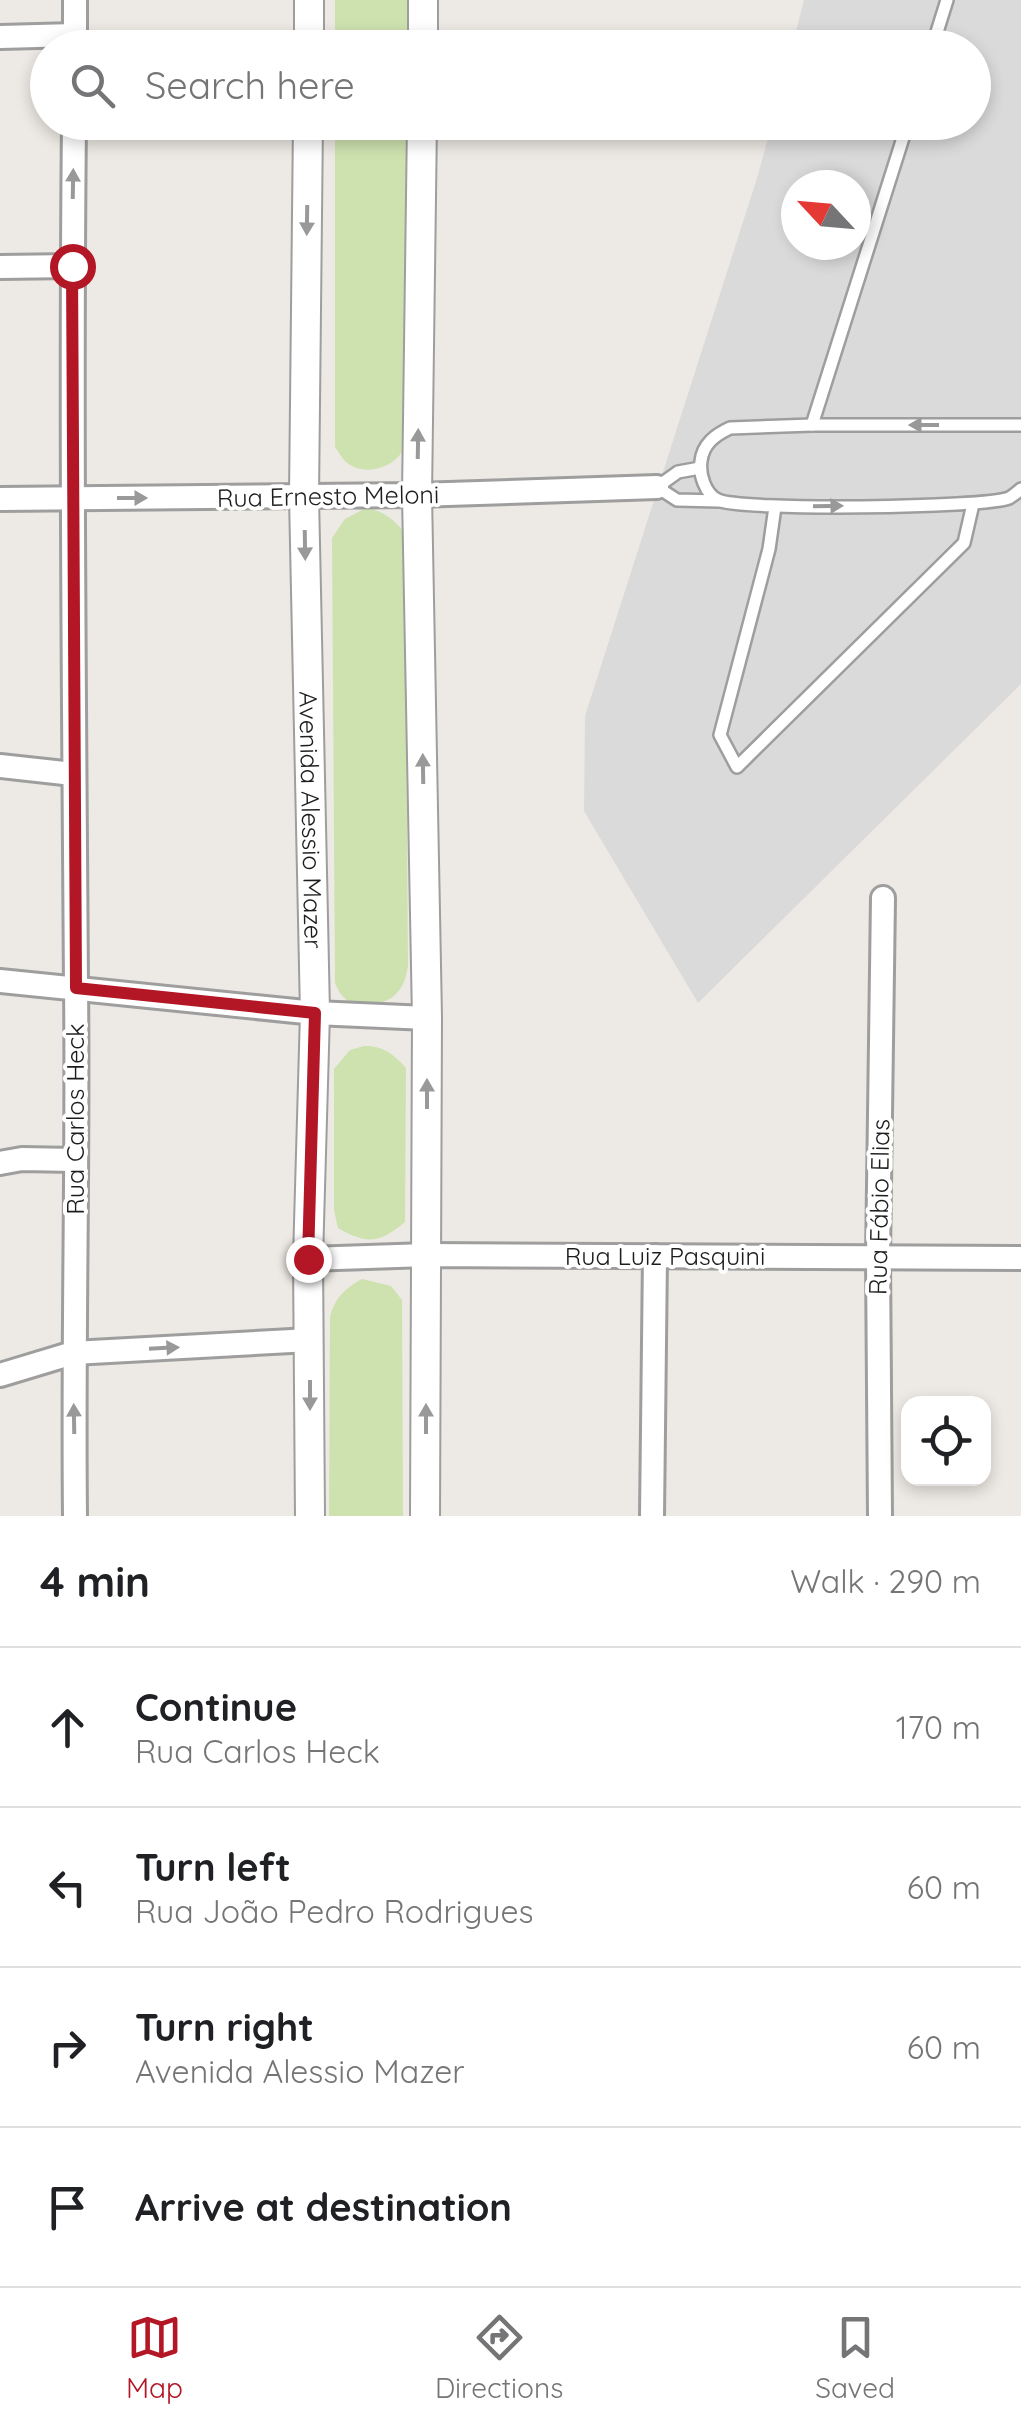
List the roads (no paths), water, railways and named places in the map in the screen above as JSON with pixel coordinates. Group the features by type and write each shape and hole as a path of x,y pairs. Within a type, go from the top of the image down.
{"street":[{"path":"74,30 75,0"},
{"path":"309,30 310,0"},
{"path":"422,30 423,0"},
{"path":"0,36 30,38"},
{"name":"Rua Carlos Heck","path":"74,140 75,1516"},
{"name":"Avenida Alessio Mazer","path":"308,140 304,497 315,1013 308,1259 310,1516"},
{"path":"422,140 417,496 427,1018 425,1516"},
{"path":"0,267 72,266"},
{"name":"Rua Ernesto Meloni","path":"0,499 417,496 657,488"},
{"path":"0,766 73,774"},
{"name":"Rua Fábio Elias","path":"880,1516 878,1258 884,898"},
{"path":"0,980 315,1013 427,1018"},
{"path":"0,1163 22,1159 76,1160"},
{"name":"Rua Luiz Pasquini","path":"308,1259 427,1255 1021,1258"},
{"path":"652,1516 654,1256"},
{"path":"0,1375 73,1353 310,1340"}],"lane":[{"path":"938,30 947,0"},
{"path":"812,425 902,140"},
{"path":"719,501 702,481 700,468 708,443 730,428 1021,426"},
{"path":"700,468 678,472 657,488 677,500 775,507 973,504 1010,498 1021,489"},
{"path":"775,507 769,549 720,735 737,767 964,543 973,504"}]}
